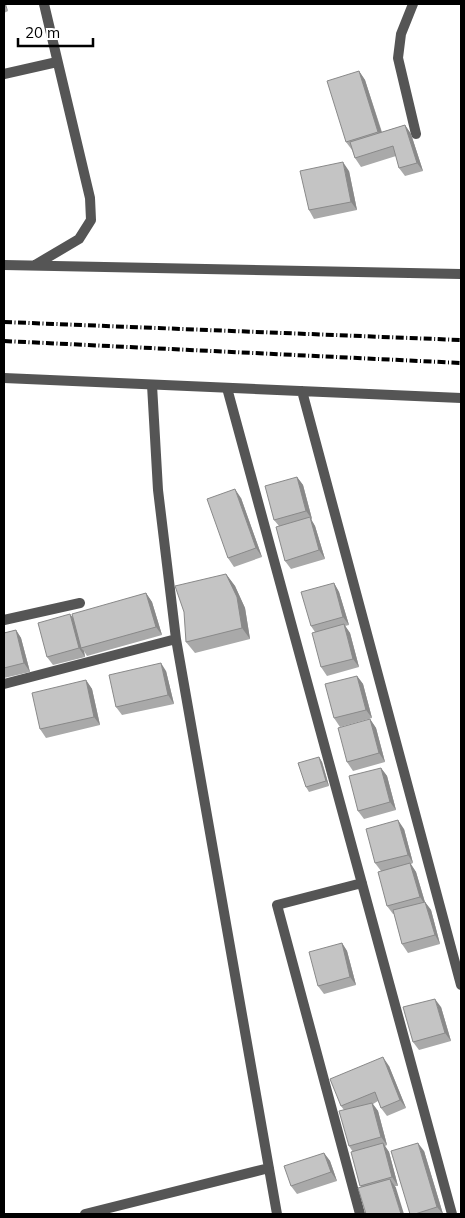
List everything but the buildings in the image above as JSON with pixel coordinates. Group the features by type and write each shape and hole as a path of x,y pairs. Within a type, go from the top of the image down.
{"street":[{"path":"34,265 79,239 91,220 90,198 44,4"},
{"path":"413,4 401,34 398,58 416,134"},
{"path":"4,74 57,62"},
{"path":"4,265 461,274"},
{"path":"4,378 461,398"},
{"path":"152,385 158,490 176,639 276,1214"},
{"path":"227,388 452,1214"},
{"path":"302,391 461,985"},
{"path":"4,620 80,603"},
{"path":"4,684 176,639"},
{"path":"360,1214 277,904 362,883"},
{"path":"85,1214 268,1168"}],"railway":[{"path":"4,322 461,340"},
{"path":"4,341 461,363"}]}
